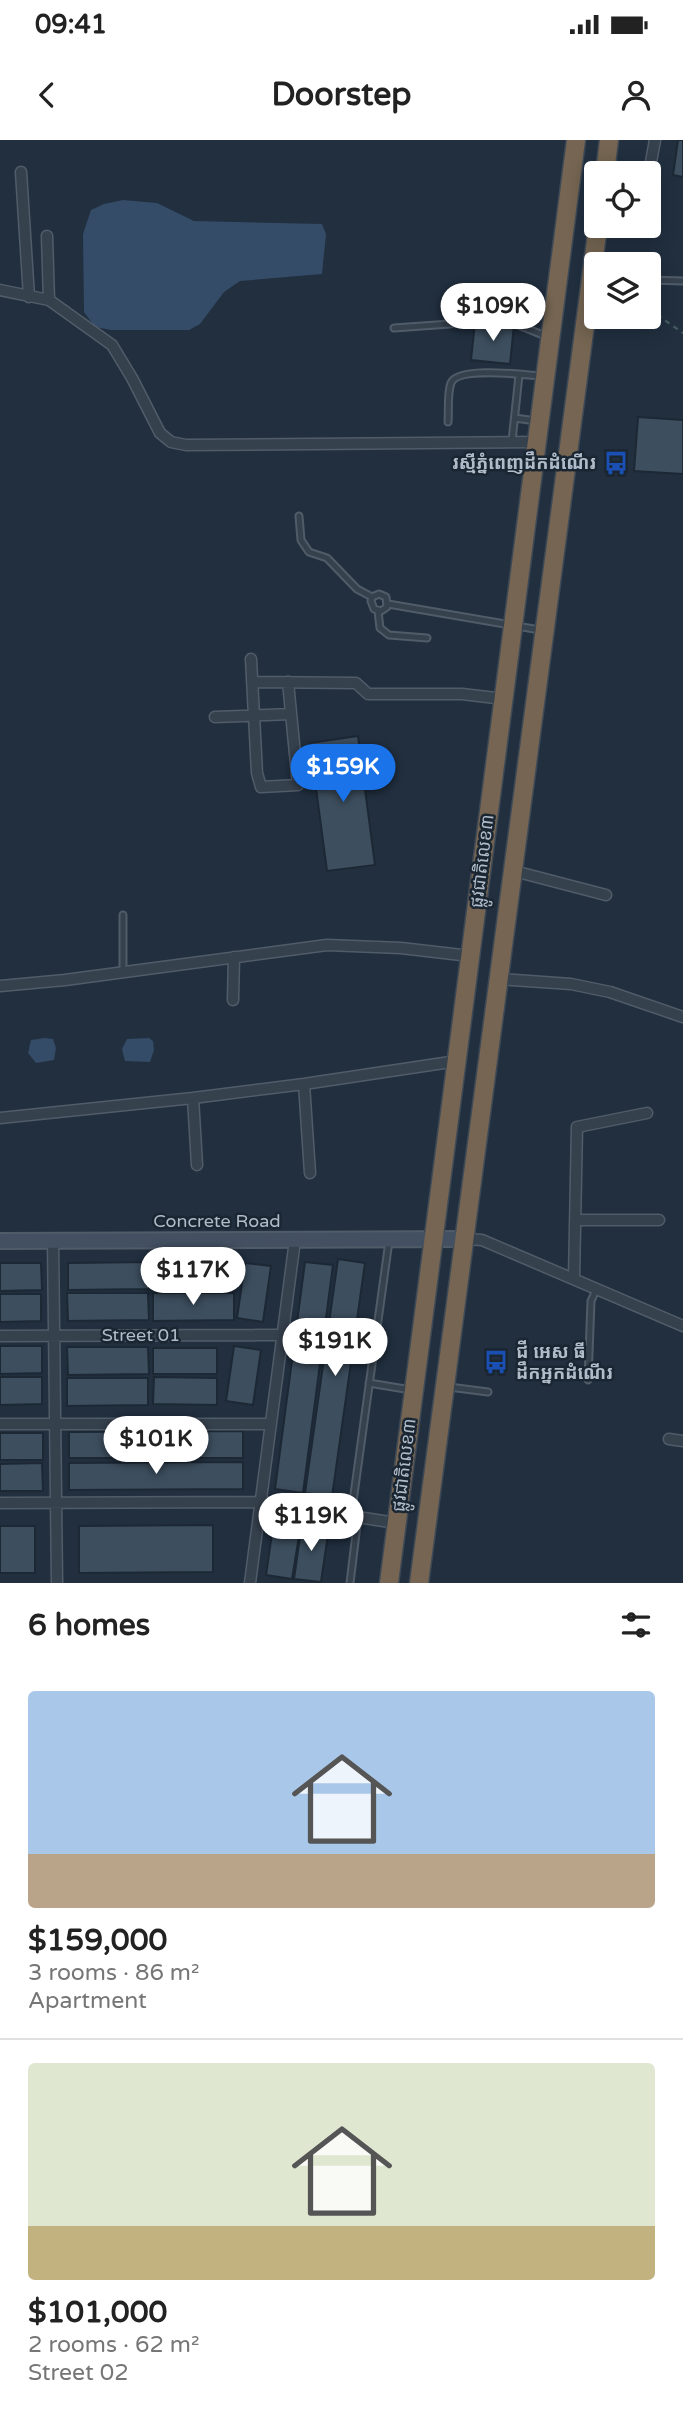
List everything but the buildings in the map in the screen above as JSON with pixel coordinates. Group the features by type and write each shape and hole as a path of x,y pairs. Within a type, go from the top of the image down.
{"highway":[{"name":"ផ្លូវជាតិលេខ៣","path":"389,1583 576,140"},
{"path":"609,140 609,161"},
{"name":"ផ្លូវជាតិលេខ៣","path":"419,1583 587,329"}],"street":[{"path":"652,161 655,140"},
{"path":"21,172 29,297"},
{"path":"47,236 49,300"},
{"path":"0,290 49,300 112,345 160,433 172,442 200,445 537,442"},
{"path":"251,659 257,773 261,787 298,785 288,682"},
{"path":"252,682 356,683 368,694 462,694 504,699"},
{"path":"215,717 291,714"},
{"path":"514,872 606,895"},
{"path":"0,986 65,980 327,945 401,948 470,956"},
{"path":"233,1000 234,957"},
{"path":"499,979 571,984 610,992 683,1017"},
{"path":"0,1118 193,1098 457,1061"},
{"path":"304,1084 310,1173"},
{"path":"193,1098 197,1165"},
{"path":"574,1278 577,1127 647,1113"},
{"path":"576,1220 659,1220"},
{"path":"465,1238 482,1240 683,1326"},
{"name":"Concrete Road","path":"0,1241 465,1238"},
{"path":"250,1583 295,1240"},
{"path":"53,1241 57,1583"},
{"name":"Street 01","path":"0,1336 283,1335"},
{"path":"0,1424 271,1424"},
{"path":"669,1439 683,1441"},
{"path":"0,1503 261,1502 396,1523"}],"lane":[{"path":"661,280 683,281"},
{"path":"394,328 450,324 478,316 508,321 550,338"},
{"path":"448,422 450,384 456,377 469,373 545,376"},
{"path":"512,442 519,375"},
{"path":"515,418 540,422"},
{"path":"299,516 301,540 309,552 327,558 357,589 372,597"},
{"path":"372,597 383,594 388,604"},
{"path":"372,597 371,606 378,611 380,628 389,635 427,638"},
{"path":"388,604 545,630"},
{"path":"378,611 388,604"},
{"path":"123,915 123,971"},
{"path":"350,1583 369,1383 389,1239"},
{"path":"588,1380 591,1301 596,1289"},
{"path":"369,1383 414,1390"},
{"path":"445,1386 488,1392"}],"path":[{"path":"661,317 683,333"}],"water":[{"path":"123,200 157,203 194,221 322,224 326,234 322,274 240,281 224,292 200,324 189,330 111,330 95,327 84,312 83,234 91,210"},
{"path":"149,1038 153,1041 154,1050 150,1062 125,1061 122,1049 127,1039"},
{"path":"53,1039 56,1048 54,1060 36,1063 28,1053 31,1040"}],"place":[{"name":"រស្មីភ្នំពេញដឹកដំណើរ","path":"616,463"},
{"name":"ជី អេស ធី ដឹកអ្នកដំណើរ","path":"496,1362"}]}
